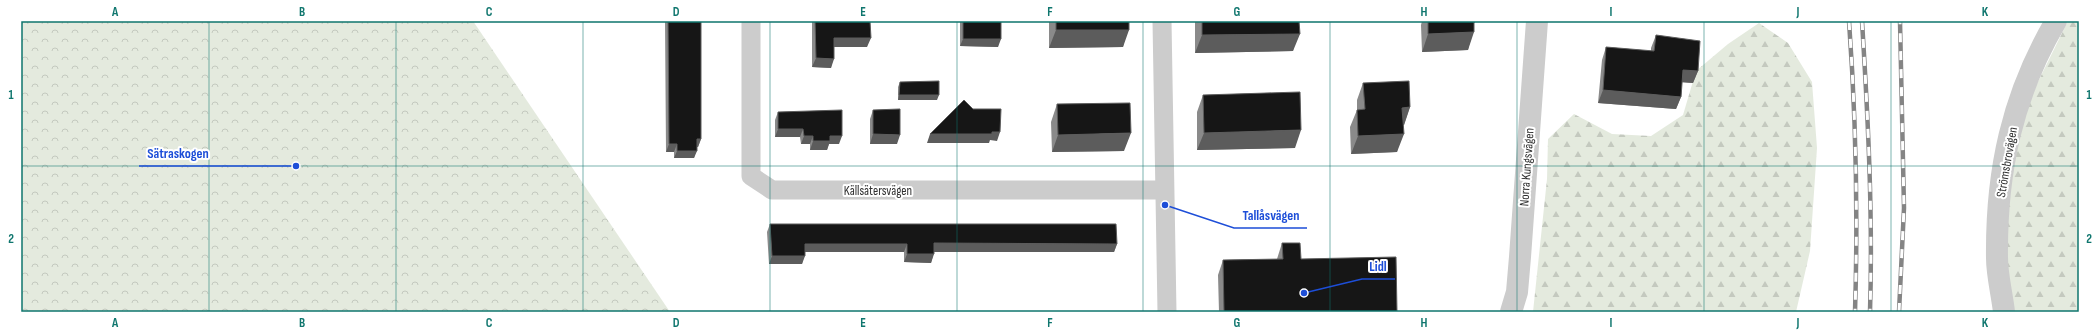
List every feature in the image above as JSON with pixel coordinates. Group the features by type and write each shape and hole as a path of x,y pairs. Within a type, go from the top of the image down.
{"street":[{"name":"Källsätersvägen","path":"751,21 751,176 772,190 1164,190"},
{"path":"1162,21 1167,312"},
{"name":"Norra Kungsvägen","path":"1512,312 1517,292 1519,271 1537,21"},
{"name":"Strömsbrovägen","path":"2004,312 1997,259 1999,185 2011,128 2026,80 2056,21"}],"green space":[{"path":"21,21 473,21 670,312 21,312"},
{"path":"2068,21 2079,21 2079,312 2014,312 2009,293 2005,210 2018,122"},
{"path":"1759,23 1788,43 1812,82 1817,148 1810,251 1796,312 1533,312 1547,179 1548,139 1574,114 1612,134 1651,136 1683,115 1696,71 1728,44"}],"building":[{"path":"668,21 701,21 701,139 697,139 697,151 677,151 677,144 669,144"},
{"path":"815,21 870,21 871,38 834,38 834,59 816,58"},
{"path":"963,21 1001,21 1001,39 963,39"},
{"path":"1056,21 1129,21 1129,30 1056,30"},
{"path":"1202,21 1299,21 1300,34 1202,35"},
{"path":"1428,21 1474,21 1474,32 1428,34"},
{"path":"1656,35 1700,41 1698,71 1683,70 1681,97 1603,90 1606,47 1654,51"},
{"path":"939,81 939,95 899,95 900,82"},
{"path":"1409,81 1410,107 1402,108 1404,134 1358,136 1357,110 1365,109 1363,83"},
{"path":"1300,92 1301,130 1204,133 1203,95"},
{"path":"964,100 973,109 1001,109 1000,132 992,132 992,134 930,134"},
{"path":"1130,103 1131,133 1058,135 1057,104"},
{"path":"900,109 900,135 873,134 873,110"},
{"path":"842,110 842,136 830,136 830,141 813,141 813,136 804,136 803,129 778,129 778,112"},
{"path":"770,224 1116,224 1117,244 934,243 934,254 907,254 907,244 805,244 805,256 772,256"},
{"path":"1282,243 1300,243 1301,259 1396,257 1397,312 1224,312 1223,260 1283,259"}],"railway":[{"path":"1849,21 1856,166 1855,312"},
{"path":"1862,21 1869,166 1871,239 1870,312"},
{"path":"1899,312 1904,208 1900,21"}],"place":[{"name":"Sätraskogen","path":"296,166"},
{"name":"Tallåsvägen","path":"1165,205"},
{"name":"Lidl","path":"1304,293"}]}
